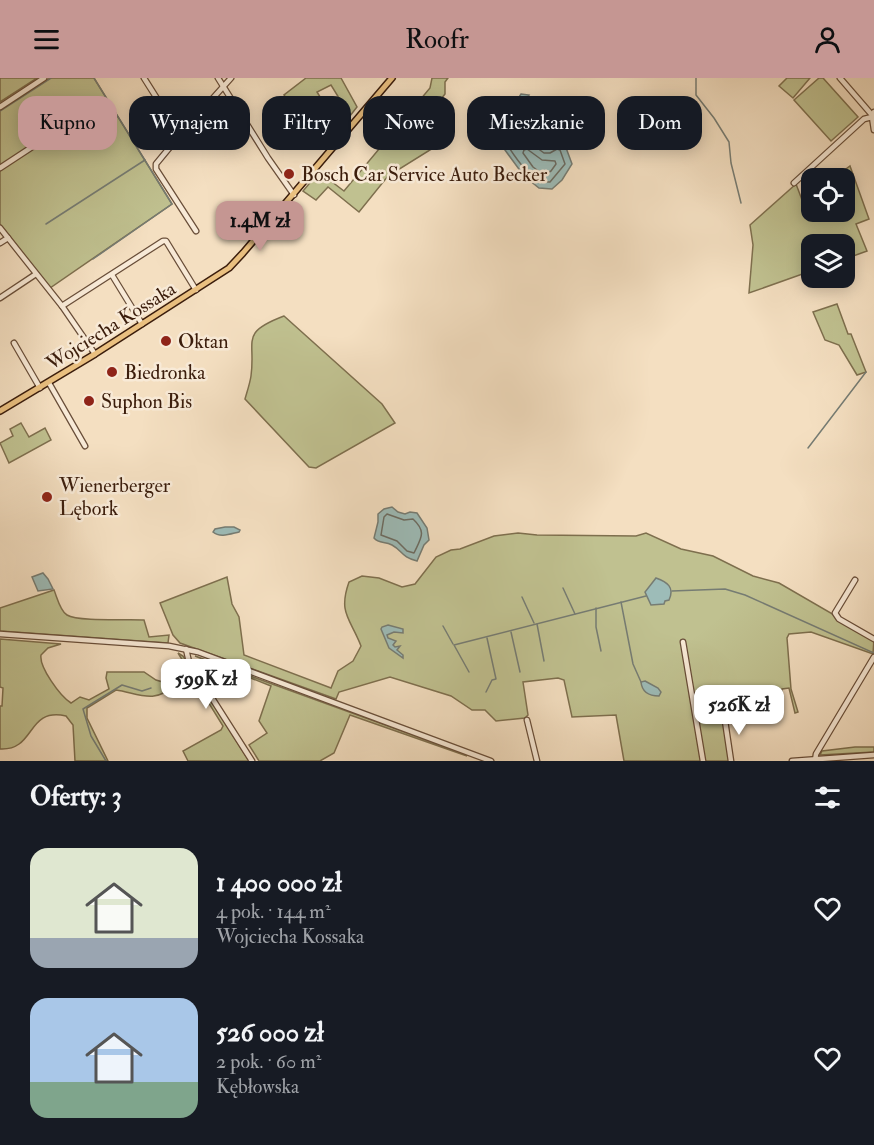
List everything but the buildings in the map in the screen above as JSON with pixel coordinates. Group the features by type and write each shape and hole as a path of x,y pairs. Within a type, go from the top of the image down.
{"main road":[{"name":"Wojciecha Kossaka","path":"0,411 49,383 196,290 235,262 392,78"}],"street":[{"path":"0,107 44,78"},
{"path":"144,78 155,96"},
{"path":"218,78 294,195"},
{"path":"216,96 231,78"},
{"path":"840,78 873,114 874,130"},
{"path":"794,183 864,119 873,114"},
{"path":"0,168 27,150"},
{"path":"168,150 156,164 156,169 196,231"},
{"path":"0,228 62,306 95,354"},
{"path":"0,243 8,238"},
{"path":"62,306 163,241 166,241 196,290"},
{"path":"0,298 36,274"},
{"path":"112,275 142,324"},
{"name":"Wojciecha Kossaka","path":"14,343 40,388"},
{"path":"49,383 85,446"},
{"path":"855,580 836,610 836,615 874,639"},
{"path":"0,634 186,649 491,761"},
{"path":"683,642 703,761"},
{"path":"186,649 189,662 252,761"},
{"path":"814,760 874,657"},
{"path":"724,714 731,761"},
{"path":"527,720 537,761"},
{"path":"792,761 874,755"}],"green space":[{"path":"0,78 37,78 0,102"},
{"path":"50,78 94,78 105,96 22,96"},
{"path":"306,78 341,78 351,96 338,96 331,85 317,92 319,96 284,95"},
{"path":"432,78 448,78 445,82 443,96 423,96 430,88"},
{"path":"787,78 810,78 793,98 779,86"},
{"path":"819,78 823,78 858,117 831,141 794,100"},
{"path":"351,96 357,107 351,115"},
{"path":"18,98 18,150 117,150 117,115 129,135 129,150 139,150 172,204 50,288 0,224 0,110"},
{"path":"378,150 430,150 388,176 359,212 328,187 316,200 303,191 319,172 344,191"},
{"path":"855,180 869,219 856,224 867,251 855,255 855,234 801,234 801,275 749,293 753,245 750,225 796,184 801,197 801,222 855,222"},
{"path":"837,304 866,372 857,375 839,345 825,340 813,312"},
{"path":"284,316 382,404 395,423 316,468 309,467 245,399 251,376 252,339 261,327"},
{"path":"21,423 29,437 45,428 51,440 9,463 0,443 13,436 10,429"},
{"path":"518,533 636,536 646,533 681,549 713,556 753,576 779,583 874,638 873,654 811,632 789,634 787,638 791,689 798,712 795,713 789,688 782,689 782,691 720,694 730,761 624,761 616,715 572,717 564,680 558,678 523,682 528,715 525,718 496,721 485,710 472,710 451,696 390,677 339,692 336,699 180,643 173,635 160,603 227,577 232,604 239,617 244,655 331,688 338,671 353,661 361,646 345,608 349,582 362,576 379,578 402,587 415,584 436,557 494,536"},
{"path":"54,590 67,615 92,619 144,620 149,637 169,635 168,643 0,631 0,608"},
{"path":"0,639 61,644 48,648 41,655 41,660 51,681 71,703 80,697 89,700 109,689 107,672 144,672 156,680 173,685 160,695 153,696 116,690 87,708 87,718 108,761 75,761 73,725 66,716 53,715 44,718 20,743 12,748 0,749 0,706 2,706 3,688 0,687"},
{"path":"178,653 183,656 249,761 188,761 183,751 221,730 223,726"},
{"path":"195,656 467,756 350,715 334,753 320,761 259,761 249,745 267,733 259,721 271,686"},
{"path":"874,747 874,752 820,755 822,751"}],"water":[{"path":"505,150 567,150 572,164 562,180 552,189 539,188 524,176"},
{"path":"392,507 405,514 417,513 427,528 429,540 424,545 417,561 408,558 396,547 374,538 378,514"},
{"path":"225,527 240,530 225,535 213,532 215,529"},
{"path":"43,573 53,589 38,591 32,577"},
{"path":"656,578 669,586 671,595 664,604 651,605 645,592"},
{"path":"388,625 403,629 403,633 394,632 387,635 388,638 396,641 393,645 395,647 400,646 397,650 403,658 389,648 381,629"},
{"path":"645,681 658,688 661,692 659,696 644,691 641,682"}],"waterway":[{"path":"0,111 51,78"},
{"path":"93,259 172,204 94,78"},
{"path":"696,78 696,95 729,142 731,163 741,203"},
{"path":"46,224 145,160"},
{"path":"808,448 866,372"},
{"path":"563,588 575,614"},
{"path":"672,591 725,589 745,595 874,653"},
{"path":"469,672 454,645 646,596"},
{"path":"522,597 534,623"},
{"path":"621,602 633,664 641,682"},
{"path":"596,608 596,627 601,651"},
{"path":"537,624 544,661"},
{"path":"443,626 453,644"},
{"path":"511,632 520,672"},
{"path":"486,692 492,680 496,679 487,638"},
{"path":"106,761 91,736 83,709 122,685 142,691 151,688"}],"place":[{"name":"Bosch Car Service Auto Becker","path":"289,174"},
{"name":"Oktan","path":"166,341"},
{"name":"Biedronka","path":"112,372"},
{"name":"Suphon Bis","path":"89,401"},
{"name":"Wienerberger Lębork","path":"47,497"}]}
